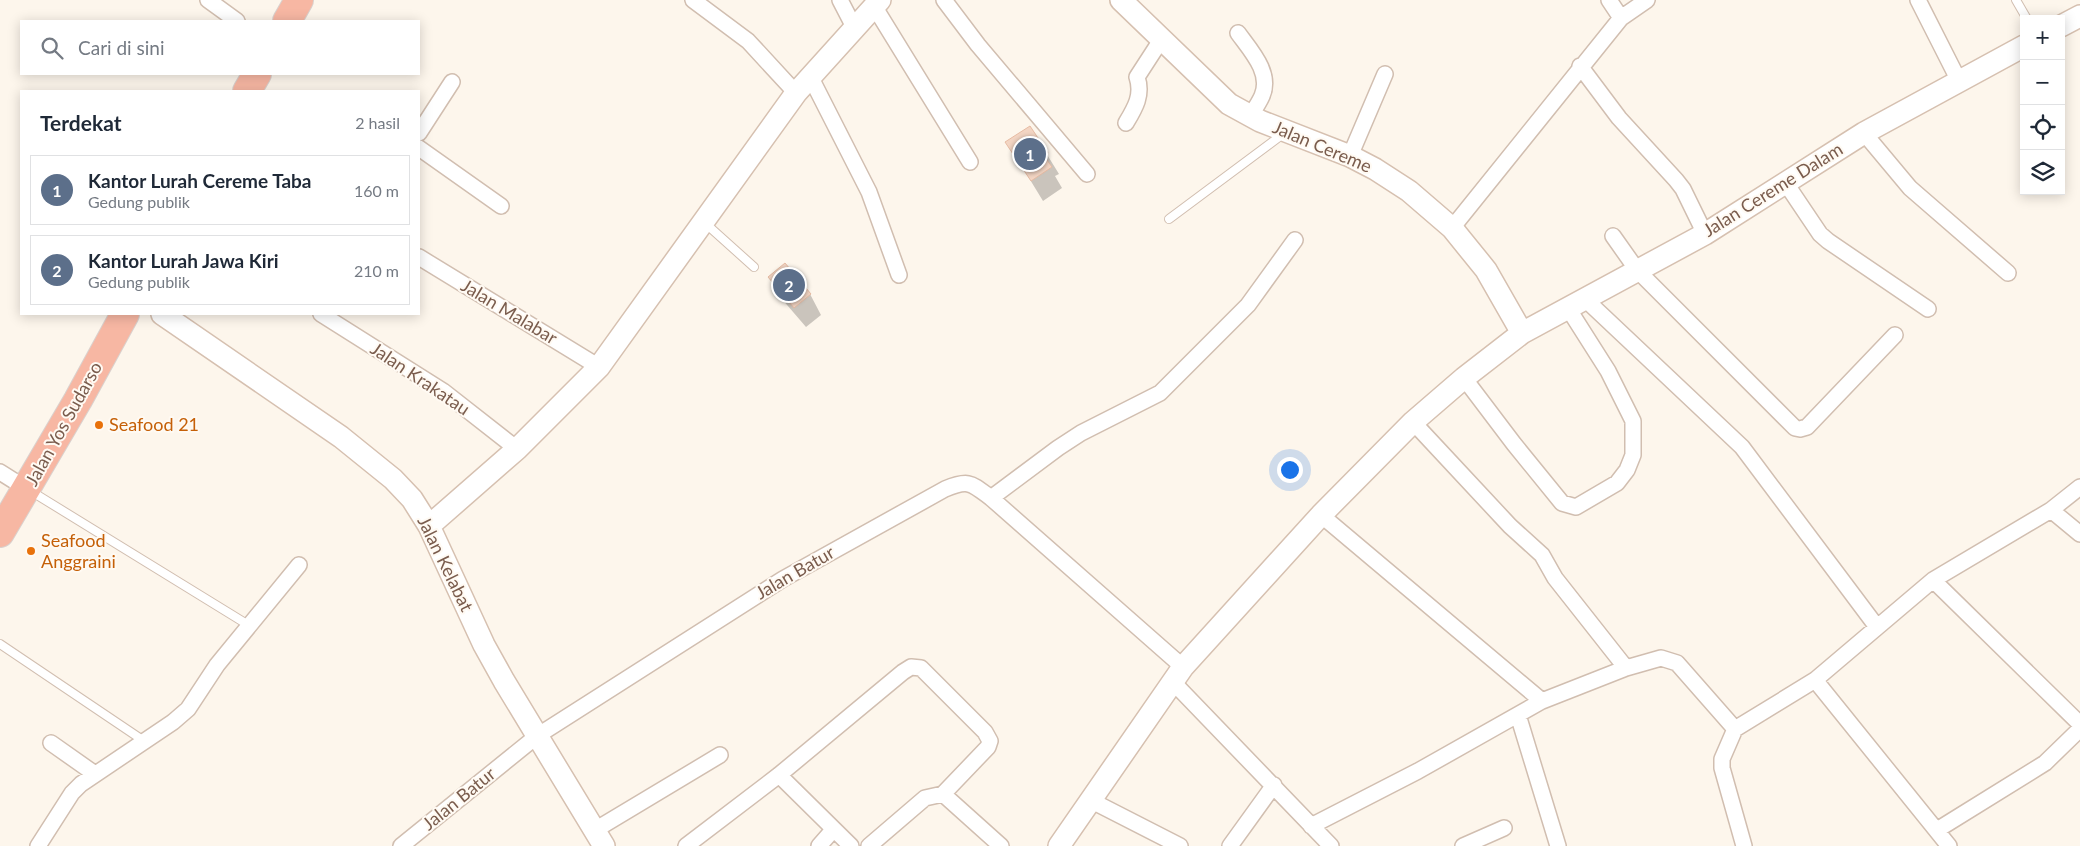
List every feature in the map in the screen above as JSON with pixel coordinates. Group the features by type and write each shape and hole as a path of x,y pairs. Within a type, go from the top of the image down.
{"highway":[{"path":"288,20 299,0"},
{"path":"248,90 256,75"},
{"name":"Jalan Yos Sudarso","path":"0,534 28,489 124,315"}],"street":[{"path":"208,0 236,20"},
{"path":"693,0 748,41 796,93"},
{"path":"840,0 854,27"},
{"path":"944,0 978,45 1087,174"},
{"name":"Jalan Cereme","path":"1121,0 1219,97 1250,116 1350,156 1375,169 1409,191 1452,228 1486,270 1522,333"},
{"path":"1609,0 1621,18"},
{"path":"1452,228 1580,66 1621,18 1647,0"},
{"path":"1918,0 1959,81"},
{"path":"429,526 517,449 599,367 796,93 877,3 970,162"},
{"path":"2065,24 2080,16"},
{"path":"1238,33 1260,63 1264,76 1263,95 1250,116"},
{"path":"1126,123 1138,103 1139,84 1137,77 1162,40"},
{"name":"Jalan Cereme Dalam","path":"1059,846 1178,674 1321,515 1413,422 1464,378 1522,333 1705,234 1864,133 2020,48"},
{"path":"1580,66 1620,118 1683,189 1705,234"},
{"path":"1350,156 1385,74"},
{"path":"810,76 865,183 899,275"},
{"path":"420,131 452,82"},
{"path":"1864,133 1910,188 2008,274"},
{"path":"420,149 501,206"},
{"path":"1785,182 1820,234 1928,310"},
{"path":"1613,236 1638,270 1794,428 1807,427 1895,335"},
{"path":"991,498 1081,433 1160,393 1248,305 1296,240"},
{"name":"Jalan Malabar","path":"420,258 599,367"},
{"path":"1464,378 1562,503 1576,506 1617,483 1627,470 1633,455 1633,421 1608,372 1577,303"},
{"path":"1577,303 1742,447 1877,627"},
{"name":"Jalan Kelabat","path":"163,315 341,437 393,479 412,499 429,526 484,646 599,838"},
{"name":"Jalan Krakatau","path":"323,315 443,391 517,449"},
{"path":"1413,422 1510,526 1542,554 1555,578 1626,668"},
{"path":"0,472 28,489"},
{"name":"Jalan Batur","path":"401,846 537,736 783,578 944,489 960,483 973,484 991,498 1178,674 1317,835 1331,846"},
{"path":"1744,846 1722,768 1722,759 1735,730 1815,680 1933,580 2051,510 2080,487"},
{"path":"2051,510 2080,534"},
{"path":"1321,515 1542,701"},
{"path":"38,846 72,794 95,774 173,722 188,709 217,665 299,565"},
{"path":"1933,580 2080,724"},
{"path":"1317,835 1418,771 1542,701 1626,668 1661,658 1678,663 1735,730"},
{"path":"686,846 779,775 903,672 911,667 921,668 985,732 990,741 988,747 943,794 925,798 869,846"},
{"path":"1815,680 1949,846"},
{"path":"1518,715 1558,846"},
{"path":"1937,830 2045,763 2080,729"},
{"path":"51,744 95,774"},
{"path":"599,838 720,755"},
{"path":"779,775 851,846"},
{"path":"1230,846 1274,785"},
{"path":"943,794 1001,846"},
{"path":"1090,800 1180,846"},
{"path":"1463,846 1504,828"},
{"path":"819,846 833,830"}],"lane":[{"path":"2016,0 2024,15"},
{"path":"1169,220 1287,131"},
{"path":"703,222 754,267"},
{"path":"28,489 250,626"},
{"path":"0,644 144,741"}],"building":[{"path":"1030,126 1048,153 1044,156 1052,167 1031,181 1005,142"},
{"path":"785,263 811,294 794,308 768,277"}],"place":[{"name":"Kantor Lurah Cereme Taba","path":"1030,154"},
{"name":"Kantor Lurah Jawa Kiri","path":"789,285"},
{"name":"Seafood 21","path":"99,425"},
{"name":"Seafood Anggraini","path":"31,551"}]}
